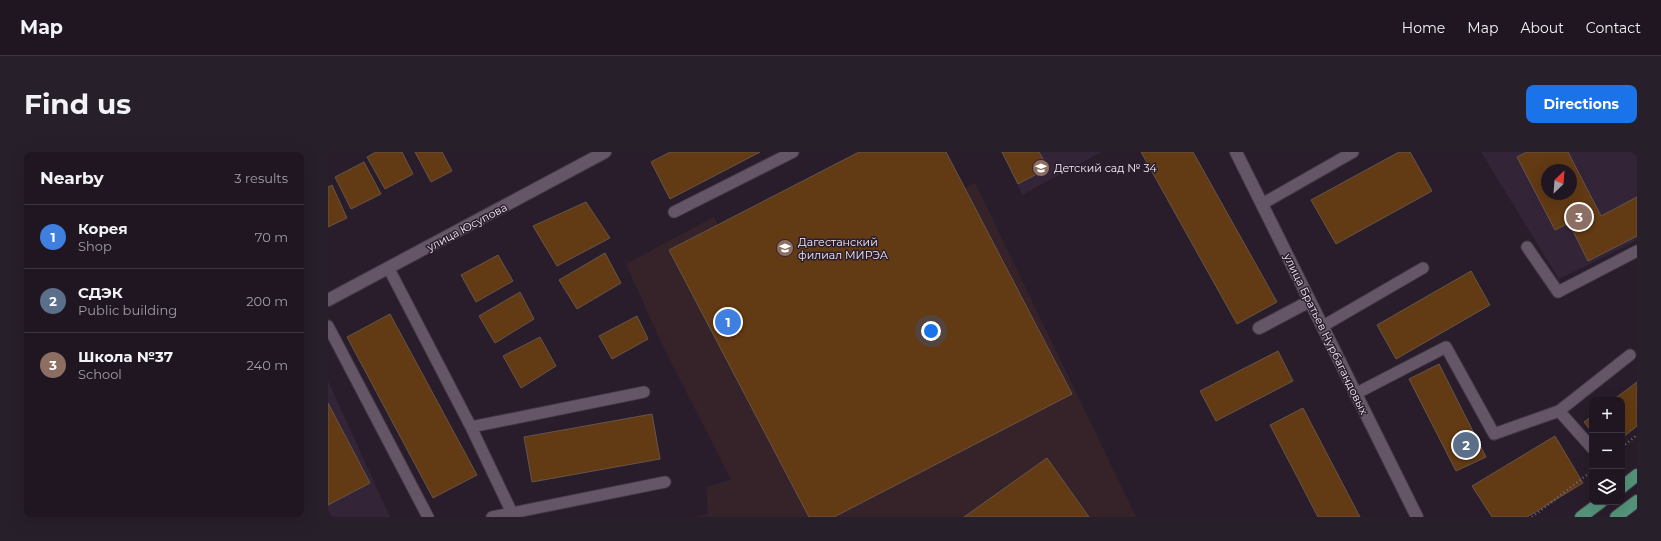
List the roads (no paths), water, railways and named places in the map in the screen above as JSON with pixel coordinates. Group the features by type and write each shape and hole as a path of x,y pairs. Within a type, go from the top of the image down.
{"main road":[{"path":"1625,483 1637,475"},
{"path":"1616,517 1637,501"},
{"path":"1581,517 1597,505"}],"street":[{"name":"улица Юсупова","path":"328,300 389,269 604,152"},
{"name":"улица Братьев Нурбагандовых","path":"1236,152 1417,517"},
{"path":"1259,328 1310,300"}],"lane":[{"path":"674,212 793,152"},
{"path":"1262,204 1353,152"},
{"path":"1527,247 1558,292 1637,251"},
{"path":"1323,326 1423,268"},
{"path":"389,269 471,427 512,513"},
{"path":"328,326 428,517"},
{"path":"1355,394 1446,347 1494,434 1559,411 1630,355"},
{"path":"471,427 644,392"},
{"path":"1559,411 1589,445"},
{"path":"492,517 665,482"}],"place":[{"name":"Детский сад № 34","path":"1041,168"},
{"name":"Школа №37","path":"1579,217"},
{"name":"Дагестанский филиал МИРЭА","path":"785,248"},
{"name":"Корея","path":"728,322"},
{"name":"СДЭК","path":"1466,445"}]}
